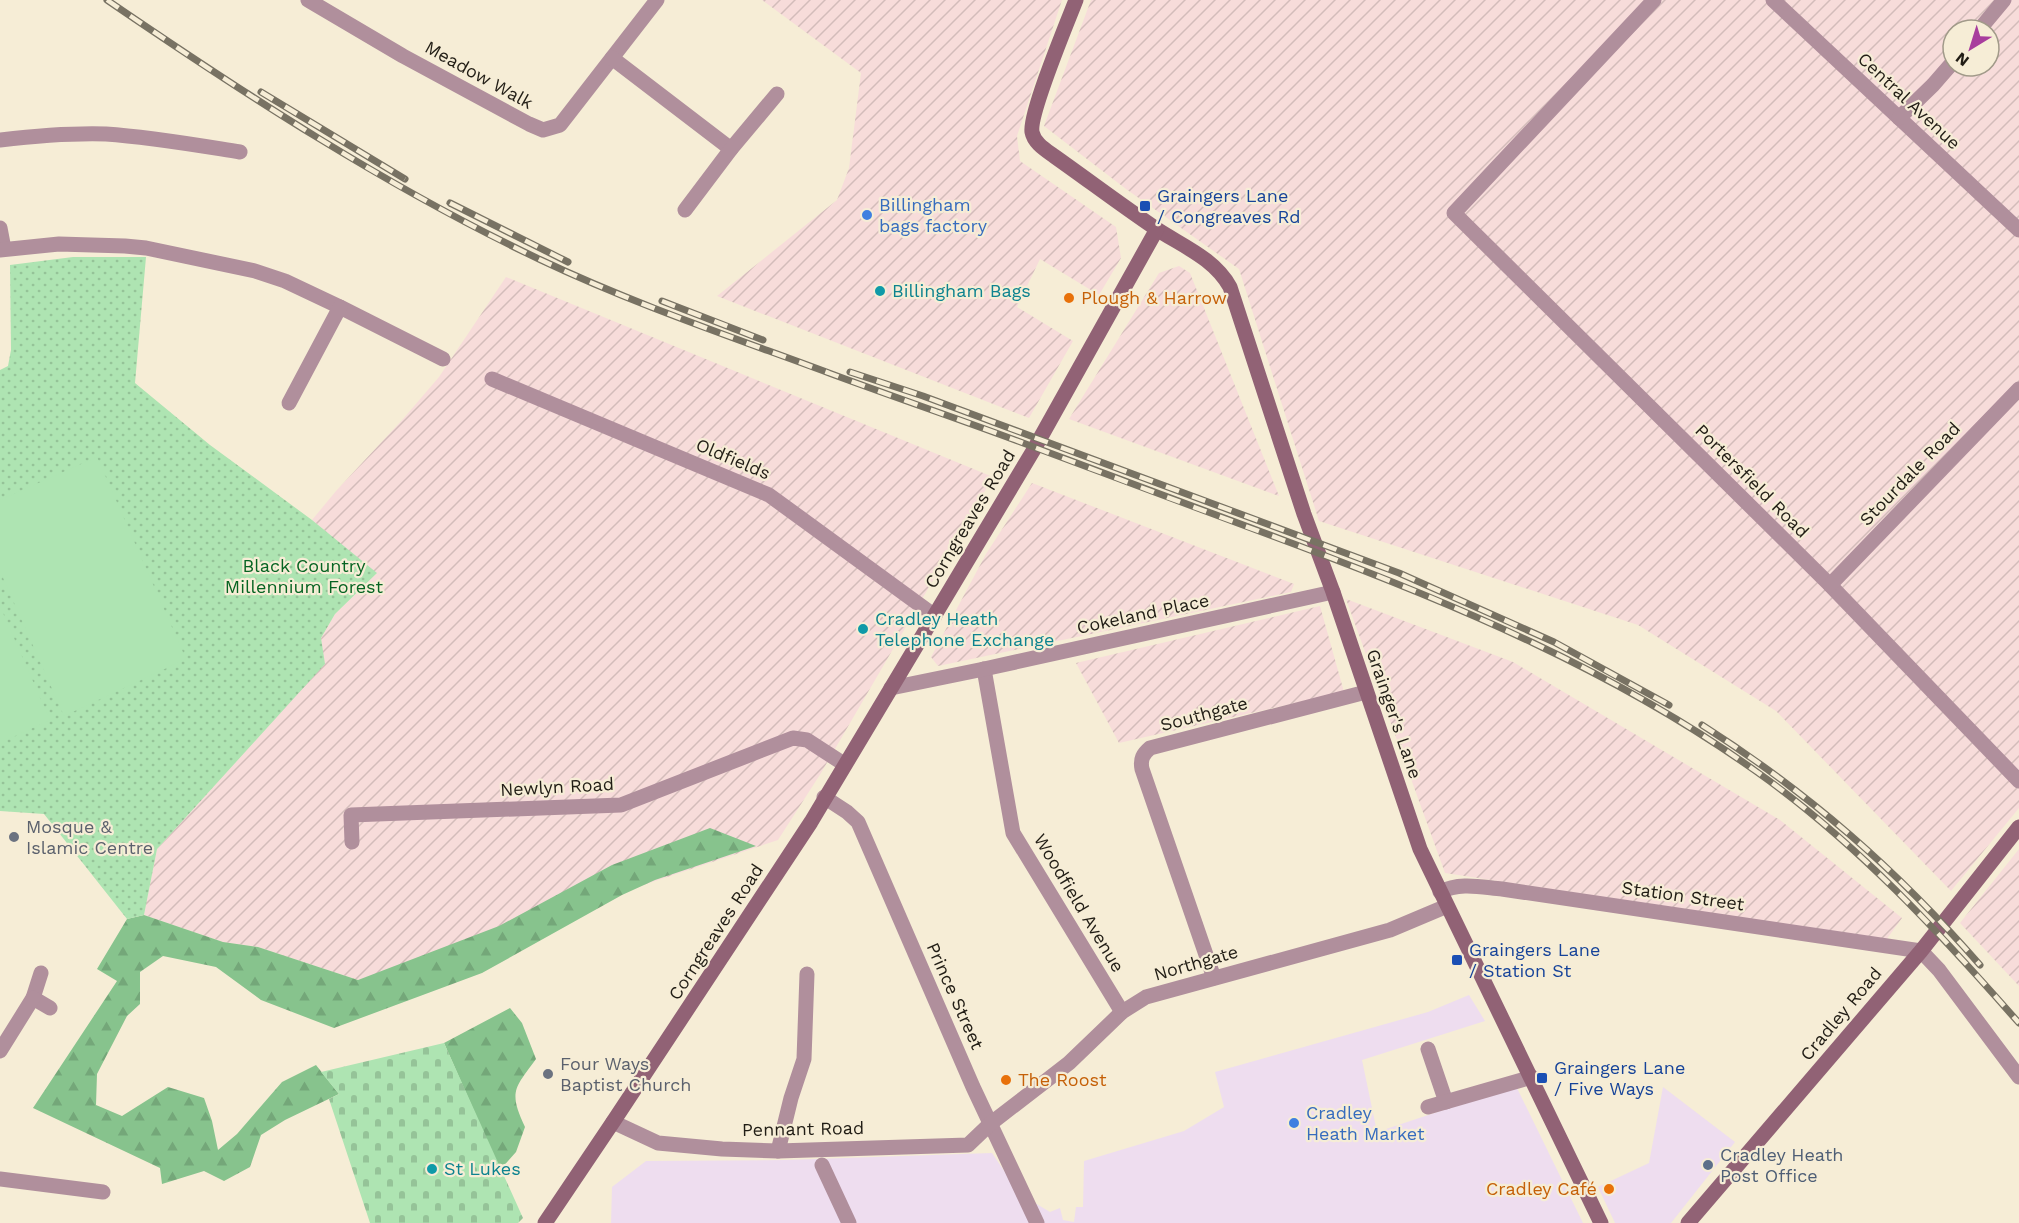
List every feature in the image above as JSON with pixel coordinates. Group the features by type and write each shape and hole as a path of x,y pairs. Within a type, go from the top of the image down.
{"main road":[{"path":"1076,0 1036,110 1032,132 1038,143 1054,156 1157,229"},
{"name":"Grainger's Lane","path":"1157,229 1207,261 1222,273 1230,287 1420,849 1601,1223"},
{"name":"Corngreaves Road","path":"545,1223 796,846 1033,451 1157,229"},
{"name":"Cradley Road","path":"1688,1223 1921,951 2019,827"}],"street":[{"name":"Meadow Walk","path":"308,0 403,56 543,130 560,125 657,0"},
{"name":"Portersfield Road","path":"1654,0 1454,213 1830,585 2019,781"},
{"name":"Central Avenue","path":"1773,0 2019,230"},
{"path":"1989,18 2004,0"},
{"path":"612,58 731,150"},
{"path":"1899,118 1941,76"},
{"path":"685,210 777,94"},
{"path":"0,140 105,134 182,142 240,152"},
{"path":"0,228 2,250 59,244 146,248 255,270 285,281 340,307 443,359"},
{"path":"290,403 340,307"},
{"name":"Oldfields","path":"492,379 769,495 935,616"},
{"name":"Stourdale Road","path":"1830,585 2019,389"},
{"name":"Cokeland Place","path":"891,688 1333,592"},
{"name":"Woodfield Avenue","path":"984,669 1013,833 1122,1012"},
{"name":"Southgate","path":"1214,978 1142,769 1141,761 1144,753 1150,748 1366,692"},
{"name":"Newlyn Road","path":"352,842 351,815 621,805 793,738 807,741 844,764"},
{"name":"Prince Street","path":"824,797 858,822 990,1124 1037,1223"},
{"name":"Station Street","path":"1444,899 1452,886 1502,889 1921,951"},
{"name":"Northgate","path":"990,1124 1070,1063 1122,1012 1146,997 1390,930 1444,899"},
{"path":"1921,951 1939,970 2019,1077"},
{"path":"0,1051 33,998 41,973"},
{"path":"778,1151 790,1098 804,1059 807,974"},
{"path":"33,998 50,1008"},
{"path":"1428,1048 1446,1102"},
{"path":"1428,1107 1532,1077"},
{"name":"Pennant Road","path":"614,1122 658,1143 778,1151 968,1145 990,1124"},
{"path":"822,1165 849,1223"},
{"path":"0,1179 103,1192"}],"shaded area":[{"path":"762,0 1062,0 1017,136 1020,161 1116,227 1121,258 1099,295 1040,259 1017,307 1073,341 1029,418 717,296 837,200 849,168 861,73"},
{"path":"1091,0 2019,0 2019,808 1951,891 1776,711 1638,625 1319,521 1239,269 1126,189 1044,126"},
{"path":"1179,266 1190,273 1279,496 1069,419 1159,273"},
{"path":"506,277 993,477 821,773 778,840 358,980 258,947 223,942 144,915 157,849 324,664 321,638 335,614 376,574 312,520 439,377"},
{"path":"1032,483 1294,584 1291,592 938,666 931,657 986,554"},
{"path":"1346,599 1513,662 1780,820 1902,918 1886,940 1445,873"},
{"path":"1320,606 1344,692 1119,743 1076,663"},
{"path":"2019,849 2019,986 1960,923"},
{"path":"1469,995 1485,1021 1362,1060 1377,1132 1516,1086 1583,1223 611,1223 612,1187 646,1161 786,1160 992,1153 1020,1194 1050,1212 1060,1208 1063,1220 1074,1222 1076,1207 1083,1207 1084,1161 1184,1131 1224,1107 1215,1072 1428,1012"},
{"path":"1663,1087 1735,1142 1671,1223 1615,1223 1598,1187 1649,1163"}],"green space":[{"name":"Black Country Millennium Forest","path":"73,257 146,257 135,383 210,445 312,520 377,573 335,614 321,638 325,664 157,849 144,915 127,919 44,814 0,811 0,370 8,366 11,350 10,265"},
{"path":"97,457 186,659 64,716 0,571 0,500"},
{"path":"0,606 50,720 0,743"},
{"path":"710,828 756,846 655,880 622,895 482,973 334,1028 261,1000 216,967 163,956 140,972 140,1004 127,1016 97,1074 96,1105 122,1116 168,1087 204,1098 218,1150 237,1134 282,1082 316,1065 339,1094 285,1120 261,1135 250,1167 224,1181 204,1171 162,1184 160,1168 33,1108 117,981 97,969 127,919 144,915 223,942 258,947 358,980 499,926 612,865"},
{"path":"510,1008 522,1023 536,1059 516,1090 515,1097 525,1127 516,1152 500,1170 444,1043"},
{"path":"444,1043 523,1218 518,1223 370,1223 329,1099 339,1094 321,1072"}],"railway":[{"path":"107,0 212,71 319,139 484,232 576,276 684,320 1015,440 1354,567 1474,616 1591,672 1704,736 1793,799 1862,858 1895,890 2019,1023"},
{"path":"261,92 405,179"},
{"path":"450,203 568,262"},
{"path":"662,301 763,340"},
{"path":"850,372 923,396 1399,573 1554,642 1669,705"},
{"path":"1702,725 1779,778 1850,835 1917,897 1980,965"}],"place":[{"name":"Graingers Lane / Congreaves Rd","path":"1145,206"},
{"name":"Billingham bags factory","path":"867,215"},
{"name":"Billingham Bags","path":"880,291"},
{"name":"Plough & Harrow","path":"1069,298"},
{"name":"Cradley Heath Telephone Exchange","path":"863,629"},
{"name":"Mosque & Islamic Centre","path":"14,837"},
{"name":"Graingers Lane / Station St","path":"1457,960"},
{"name":"Four Ways Baptist Church","path":"548,1074"},
{"name":"Graingers Lane / Five Ways","path":"1542,1078"},
{"name":"The Roost","path":"1006,1080"},
{"name":"Cradley Heath Market","path":"1294,1123"},
{"name":"Cradley Heath Post Office","path":"1708,1165"},
{"name":"St Lukes","path":"432,1169"},
{"name":"Cradley Café","path":"1609,1189"}]}
